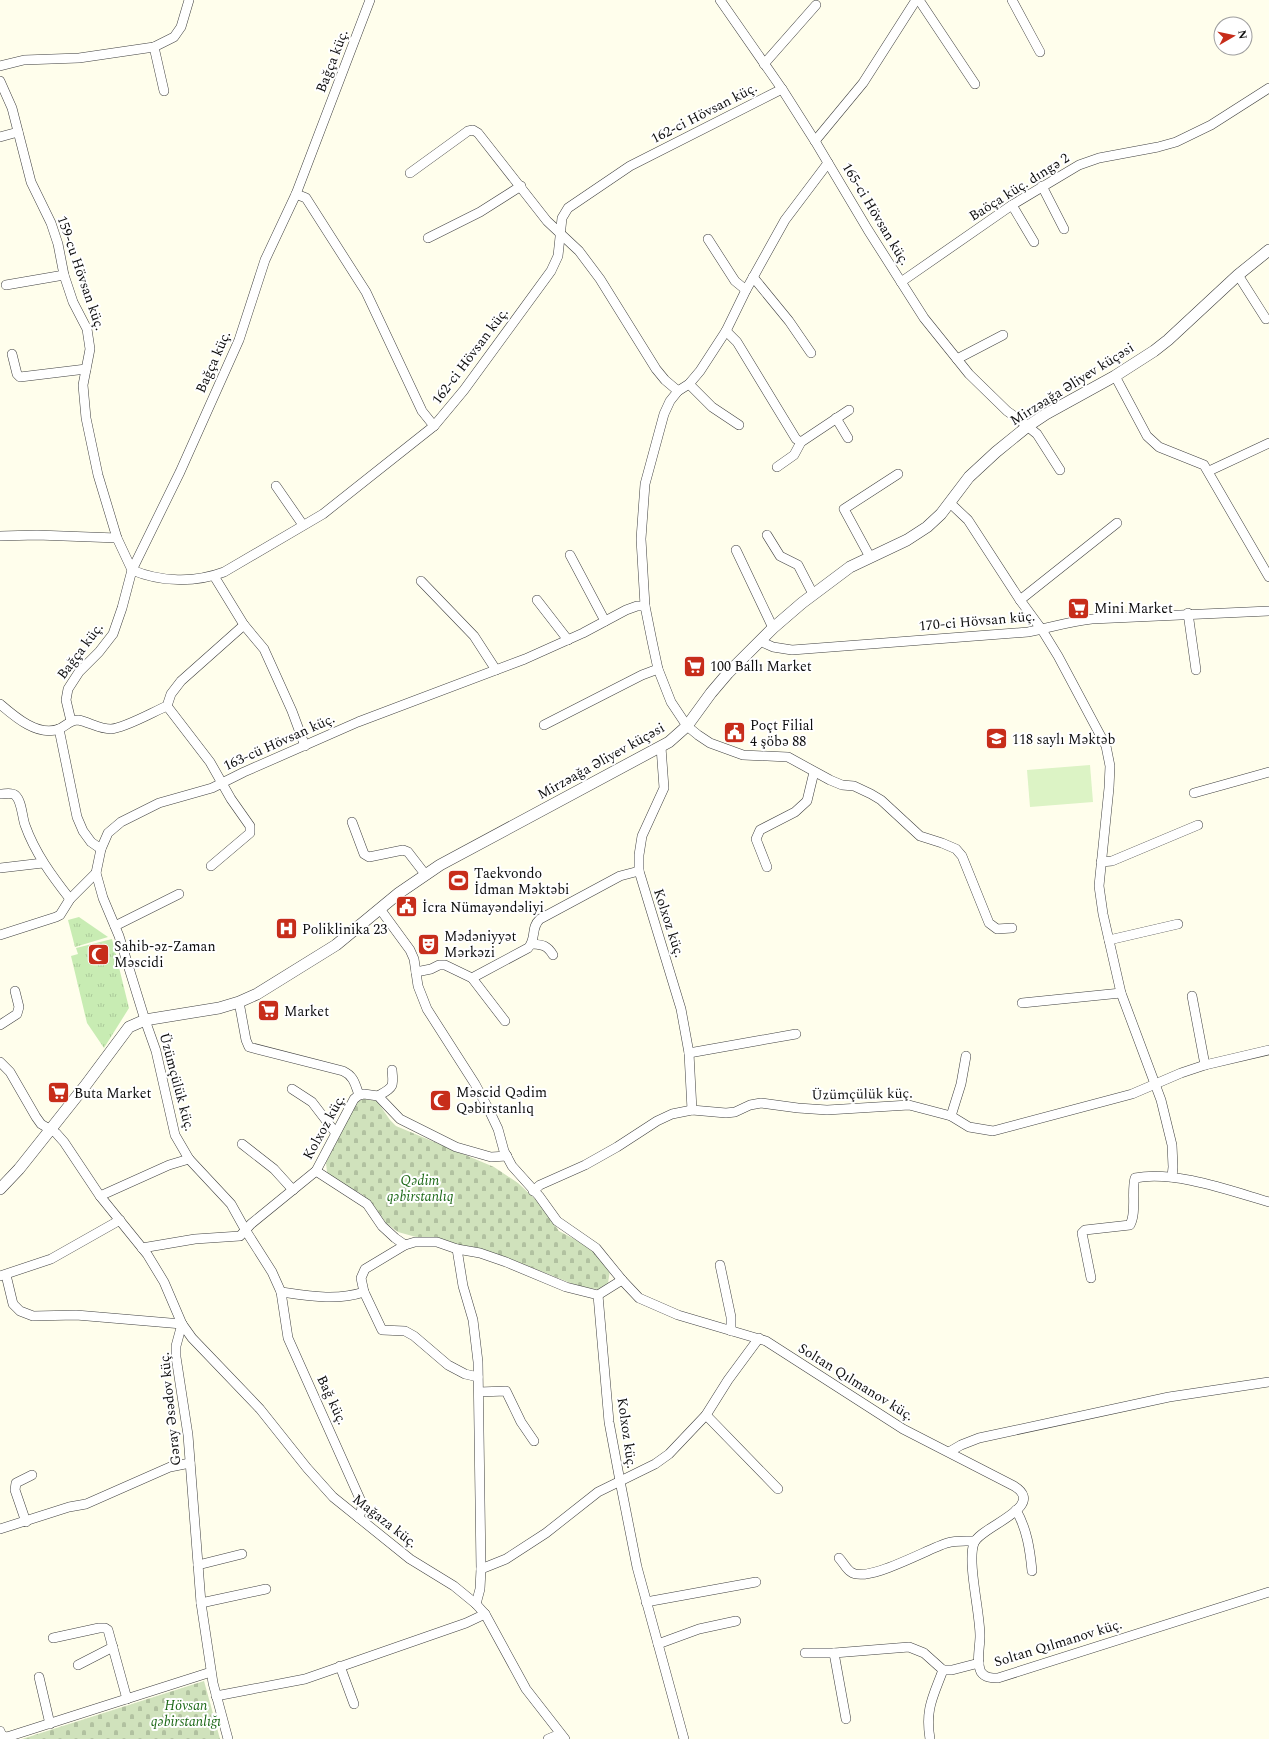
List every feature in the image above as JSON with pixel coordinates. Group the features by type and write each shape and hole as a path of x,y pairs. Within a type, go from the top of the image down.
{"street":[{"path":"0,66 24,60 79,58 154,47 174,37 178,32 185,18 189,0"},
{"name":"Bağça küç.","path":"71,721 66,700 68,690 79,672 99,652 113,634 122,608 132,570 180,472 239,340 265,260 296,194 370,0"},
{"name":"165-ci Hövsan küç.","path":"720,0 816,141 868,230 924,318 969,374 1007,411 1037,434 1060,470"},
{"path":"816,141 863,83 917,0 975,84"},
{"path":"1012,0 1040,52"},
{"path":"764,64 816,4"},
{"path":"154,47 164,91"},
{"name":"159-cu Hövsan küç.","path":"0,81 12,108 31,182 58,244 64,275 73,302 87,329 90,349 83,385 86,418 98,475 117,538 132,570"},
{"name":"Baöça küç. dıngə 2","path":"901,282 1012,205 1079,165 1099,158 1158,147 1176,142 1211,125 1269,88"},
{"name":"162-ci Hövsan küç.","path":"132,570 147,576 181,580 214,576 224,572 323,514 434,426 464,390 551,271 558,256 562,218 568,208 630,166 782,89"},
{"path":"410,173 468,131 473,130 478,132 547,221 578,250 600,279 656,369 665,380 678,390"},
{"path":"0,137 18,132"},
{"path":"828,163 785,220 746,290 726,331 700,371 688,384 678,390 664,414 645,484 641,539 646,606 658,669 671,702 687,726 710,743 743,755 788,757 814,772 842,785 854,786 871,794 881,800 920,836 956,849 962,856 989,923 997,929 1012,928"},
{"path":"428,238 480,212 521,186"},
{"path":"1042,186 1064,229"},
{"path":"296,194 306,198 366,292 422,410 434,426"},
{"path":"1012,205 1034,242"},
{"path":"708,239 734,280 746,290"},
{"name":"Mirzəağa Əliyev küçəsi","path":"0,1189 19,1169 85,1086 124,1031 135,1023 145,1020 219,1008 239,1002 271,985 336,945 425,874 669,742 687,726 721,681 773,628 813,594 850,568 920,532 941,514 969,477 996,452 1028,426 1115,376 1168,340 1238,275 1269,250"},
{"path":"6,285 64,275"},
{"path":"1238,275 1266,319"},
{"path":"753,277 789,321 811,353"},
{"path":"726,331 737,342 796,439 801,442"},
{"path":"957,359 1003,335"},
{"path":"12,354 17,374 20,376 86,369"},
{"path":"1115,376 1147,436 1153,443 1159,447 1199,462 1209,471 1269,577"},
{"path":"688,384 712,407 739,425"},
{"path":"777,467 794,455 801,442 849,410"},
{"path":"836,418 848,438"},
{"path":"1209,471 1269,443"},
{"path":"870,557 844,509 898,474"},
{"path":"276,486 303,526"},
{"path":"950,503 968,520 1020,600 1042,630 1058,656 1106,746 1110,766 1109,788 1099,886 1121,993 1161,1100 1172,1145 1172,1177"},
{"path":"1020,600 1117,523"},
{"path":"0,536 37,535 117,538"},
{"path":"767,535 780,556 798,565 813,594"},
{"path":"736,550 773,628"},
{"path":"570,555 605,621"},
{"path":"214,576 244,625 264,650 292,711 305,746"},
{"path":"421,581 474,636 496,670"},
{"path":"537,600 568,640"},
{"name":"163-cü Hövsan küç.","path":"145,1020 115,926 103,898 96,873 101,849 108,834 121,822 159,802 196,794 358,722 496,670 568,640 626,610 637,606 646,606"},
{"name":"170-ci Hövsan küç.","path":"760,641 773,647 792,650 1028,632 1042,630 1077,620 1188,613 1269,611"},
{"path":"1188,613 1196,670"},
{"path":"0,704 18,719 42,730 59,729 71,721 78,720 111,729 120,727 167,706 171,694 181,681 244,625"},
{"path":"544,724 642,675 658,669"},
{"path":"167,706 210,762 231,799 250,826 250,833 211,866"},
{"path":"59,729 77,816 82,831 91,842 101,849"},
{"name":"Kolxoz küç.","path":"661,747 664,788 642,836 639,855 639,871 681,1008 689,1053 692,1110"},
{"path":"767,867 756,839 760,830 795,812 807,801 814,772"},
{"path":"1194,793 1269,772"},
{"path":"0,794 10,793 15,795 18,800 24,824 43,863 70,899"},
{"path":"352,822 364,854 369,857 403,850 408,852 425,874"},
{"path":"1101,862 1112,861 1198,825"},
{"path":"0,868 43,863"},
{"path":"472,978 528,948 532,944 535,924 540,919 620,876 639,871"},
{"path":"0,935 56,917 64,910 70,899 96,873"},
{"path":"115,926 179,894"},
{"name":"Soltan Qılmanov küç.","path":"380,909 410,950 414,959 418,986 427,1009 490,1110 512,1166 557,1221 596,1248 622,1280 640,1298 685,1317 759,1338 903,1429 1019,1489 1022,1492 1024,1500 1016,1510"},
{"path":"1109,940 1178,924"},
{"path":"532,944 544,945 548,948 552,955"},
{"path":"416,972 431,969 439,965 445,965 472,978 505,1021"},
{"path":"0,1026 17,1014 19,1007 15,991"},
{"path":"1022,1003 1121,993"},
{"path":"1192,996 1205,1065"},
{"path":"239,1002 246,1040 249,1046 343,1070 351,1074 359,1095"},
{"name":"Üzümçülük küç.","path":"145,1020 156,1051 175,1135 188,1158 231,1204 272,1272 281,1292"},
{"path":"689,1053 796,1034"},
{"name":"Üzümçülük küç.","path":"533,1191 540,1185 585,1165 617,1148 657,1120 672,1114 692,1110 730,1112 761,1103 827,1110 909,1105 951,1116 969,1128 993,1131 1132,1094 1155,1085 1166,1078 1205,1065 1269,1050"},
{"path":"951,1116 961,1084 966,1056"},
{"path":"0,1062 10,1072 41,1124 50,1129 64,1142 100,1196 120,1220 142,1248 164,1282 182,1324 76,1315 32,1316 20,1311 13,1304 3,1276 51,1258 120,1220"},
{"path":"392,1070 393,1084 389,1089 378,1096 400,1119 450,1144 491,1158 507,1156"},
{"path":"292,1089 312,1102 336,1132"},
{"name":"Kolxoz küç.","path":"142,1248 195,1239 231,1238 240,1236 251,1224 316,1171 354,1099 359,1095 364,1094 378,1096"},
{"path":"242,1144 274,1169 293,1190"},
{"path":"100,1196 188,1158"},
{"name":"Kolxoz küç.","path":"316,1171 367,1204 382,1226 395,1238 406,1245"},
{"path":"1090,1278 1082,1233 1085,1230 1130,1225 1132,1220 1132,1187 1135,1178 1172,1177 1225,1189 1269,1202"},
{"path":"478,1377 465,1374 448,1365 414,1336 405,1331 382,1330 364,1292 361,1278 364,1269 406,1245 415,1242 437,1242 457,1249 480,1253 566,1287 598,1295 622,1280"},
{"path":"457,1249 463,1286 473,1320 478,1362 482,1570 480,1589 476,1604"},
{"path":"720,1265 731,1317 731,1331"},
{"path":"281,1292 311,1296 341,1297 364,1292"},
{"name":"Bağ küç.","path":"281,1292 288,1338 360,1499 362,1508 359,1518"},
{"name":"Kolxoz küç.","path":"598,1295 609,1422 620,1481 637,1567 684,1739"},
{"name":"Gəray Əsədov küç.","path":"182,1324 176,1346 176,1357 188,1435 201,1603 211,1672 228,1739"},
{"name":"Mağaza küç.","path":"182,1324 201,1349 260,1409 307,1468 333,1497 410,1559 454,1586 476,1604 485,1614 526,1689 563,1736"},
{"path":"482,1570 506,1559 546,1533 598,1492 655,1464 669,1454 706,1415 728,1380 759,1338"},
{"path":"949,1452 961,1445 979,1438 1101,1410 1169,1397 1269,1382"},
{"path":"479,1392 506,1391 521,1422 534,1441"},
{"path":"706,1415 778,1489"},
{"path":"0,1529 26,1522 69,1507 92,1502 170,1467 190,1463"},
{"path":"26,1522 15,1490 16,1483 32,1474"},
{"path":"839,1558 851,1573 859,1575 868,1574 914,1558 946,1543 975,1541 984,1531 1008,1517 1016,1510 1025,1530 1030,1551 1032,1571"},
{"name":"Soltan Qılmanov küç.","path":"975,1541 972,1556 980,1627 979,1663 982,1673 988,1678 998,1678 1269,1592"},
{"path":"198,1564 242,1554"},
{"path":"646,1602 756,1582"},
{"path":"201,1603 266,1589"},
{"path":"216,1696 305,1679 466,1623 485,1614"},
{"path":"658,1644 699,1629 736,1621"},
{"path":"53,1638 99,1628 105,1628 108,1630 127,1699"},
{"path":"78,1666 113,1647"},
{"path":"805,1653 909,1647 924,1653 943,1670 952,1670 979,1663"},
{"path":"834,1652 846,1719"},
{"path":"340,1666 354,1704"},
{"path":"930,1739 928,1709 943,1670"},
{"path":"0,1731 2,1736 7,1737 211,1672"},
{"path":"39,1677 50,1724"},
{"path":"548,1739 563,1736"}],"green space":[{"path":"1090,765 1093,802 1030,807 1027,770"},
{"path":"79,917 108,937 75,947 68,920"},
{"path":"112,939 129,1008 104,1048 87,1023 71,956 78,954 76,948"},
{"name":"Qədim qəbirstanlıq","path":"364,1099 377,1101 396,1126 494,1167 518,1183 536,1200 559,1231 595,1250 610,1270 608,1283 599,1289 583,1288 508,1258 435,1238 416,1237 398,1232 386,1223 372,1203 363,1195 331,1177 327,1172 326,1163 353,1109 359,1101"},
{"name":"Hövsan qəbirstanlığı","path":"204,1681 220,1739 22,1739"}],"place":[{"name":"Mini Market","path":"1078,608"},
{"name":"100 Ballı Market","path":"694,666"},
{"name":"Poçt Filial 4 şöbə 88","path":"734,733"},
{"name":"118 saylı Məktəb","path":"996,739"},
{"name":"Taekvondo İdman Məktəbi","path":"458,881"},
{"name":"İcra Nümayəndəliyi","path":"407,907"},
{"name":"Poliklinika 23","path":"287,929"},
{"name":"Mədəniyyət Mərkəzi","path":"429,944"},
{"name":"Sahib-əz-Zaman Məscidi","path":"98,954"},
{"name":"Market","path":"269,1011"},
{"name":"Buta Market","path":"58,1093"},
{"name":"Məscid Qədim Qəbirstanlıq","path":"440,1100"}]}
